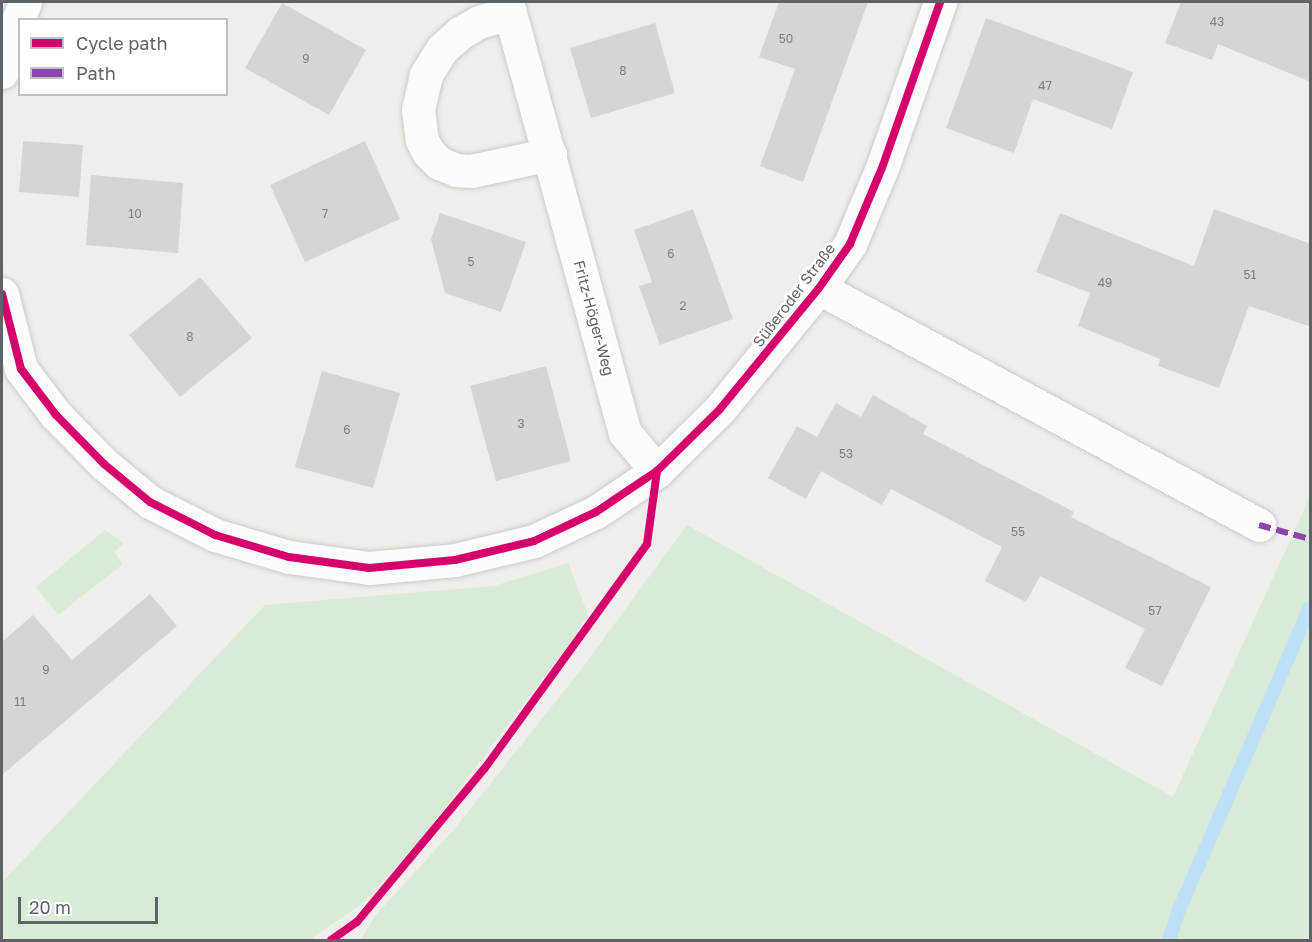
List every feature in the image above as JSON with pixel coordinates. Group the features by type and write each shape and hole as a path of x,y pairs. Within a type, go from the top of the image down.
{"street":[{"path":"19,18 25,2"},
{"name":"Süßeroder Straße","path":"11,373 104,464 150,502 214,535 289,557 369,568 455,560 534,541 597,512 657,471 720,409 819,288 850,244 882,168 940,2"},
{"name":"Fritz-Höger-Weg","path":"549,154 471,171 456,170 438,163 428,152 422,140 418,110 426,75 442,49 460,33 508,7 549,154 625,433 657,471"},
{"path":"2,72 5,54 18,20"},
{"name":"Süßeroder Straße","path":"819,288 1259,525"},
{"path":"2,294 11,373"}],"green space":[{"path":"1310,497 1310,940 361,940 374,917 452,832 580,671 687,525 1173,797"},
{"path":"105,530 124,543 114,552 123,564 58,615 36,587"},
{"path":"568,563 588,615 570,643 421,839 363,903 309,940 2,940 2,882 265,605 494,586"}],"building":[{"path":"779,2 868,2 803,182 760,166 795,69 759,57"},
{"path":"1181,2 1311,2 1311,82 1218,44 1212,60 1165,43"},
{"path":"282,3 366,50 329,115 245,68"},
{"path":"986,18 1133,72 1112,129 1033,99 1014,153 946,128"},
{"path":"655,23 675,93 591,118 570,48"},
{"path":"23,141 83,145 79,197 19,192"},
{"path":"365,141 400,219 305,262 270,185"},
{"path":"91,175 183,183 178,253 86,245"},
{"path":"693,209 733,319 660,345 639,286 652,282 634,230"},
{"path":"1214,209 1311,244 1311,327 1249,306 1219,388 1158,366 1160,359 1078,326 1090,293 1036,272 1060,213 1194,266"},
{"path":"440,213 526,242 501,312 445,293 431,239"},
{"path":"200,277 252,338 180,397 129,335"},
{"path":"546,366 571,461 496,481 470,386"},
{"path":"322,371 400,393 373,488 295,467"},
{"path":"873,395 927,426 923,434 1074,512 1071,517 1211,587 1162,686 1125,668 1145,629 1040,576 1026,602 985,581 1002,547 891,489 882,505 821,471 806,499 768,478 797,426 817,437 836,403 861,417"},
{"path":"150,594 177,626 2,775 2,642 33,615 72,660"}],"waterway":[{"path":"1169,940 1179,910 1310,608"}],"marked path":[{"path":"1259,525 1310,539"}],"cycle path":[{"path":"2,294 21,369 56,415 104,464 150,502 215,535 289,557 369,568 455,560 534,541 596,512 657,471 720,409 819,288 850,244 882,168 940,2"},
{"path":"331,940 357,922 485,768 647,544 657,471"}]}
